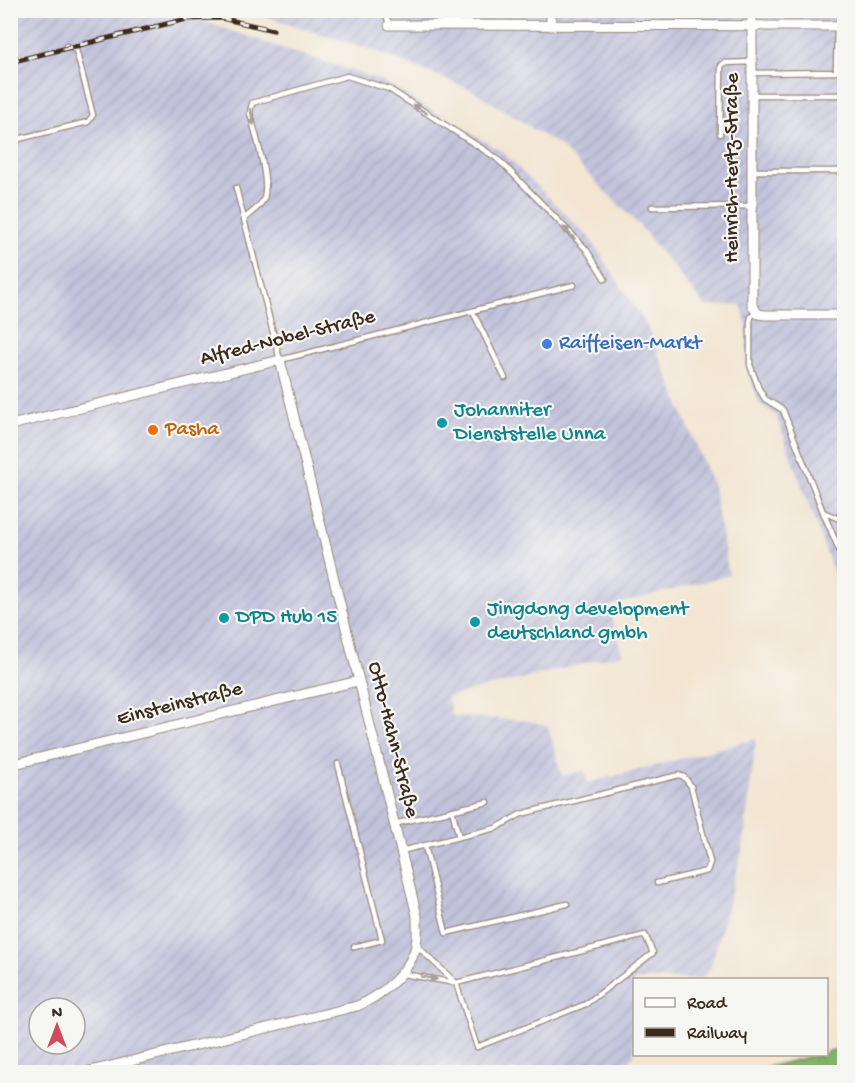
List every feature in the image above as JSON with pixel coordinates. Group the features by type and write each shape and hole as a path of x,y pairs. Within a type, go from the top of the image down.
{"street":[{"path":"551,10 551,26"},
{"name":"Heinrich-Hertz-Straße","path":"752,10 750,297 755,310"},
{"path":"389,25 841,26"},
{"path":"755,310 765,315 844,315"},
{"name":"Alfred-Nobel-Straße","path":"10,425 280,360"},
{"name":"Otto-Hahn-Straße","path":"86,1072 120,1068 357,1006 381,993 401,973 416,945 417,916 280,360"},
{"name":"Einsteinstraße","path":"10,765 358,681"}],"lane":[{"path":"385,10 389,25"},
{"path":"752,73 836,72 841,26"},
{"path":"10,141 88,122 93,115 76,50 66,46"},
{"path":"720,134 721,66 724,63 752,62"},
{"path":"244,219 260,205 264,198 264,175 250,113 252,102 347,76 389,89 495,157 586,249 604,279"},
{"path":"752,95 844,95"},
{"path":"751,171 844,171"},
{"name":"Otto-Hahn-Straße","path":"236,188 280,360"},
{"path":"652,207 751,206"},
{"name":"Alfred-Nobel-Straße","path":"280,360 574,285"},
{"path":"755,310 750,322 750,365 765,399 783,410 844,561"},
{"path":"473,312 506,378"},
{"path":"824,512 844,521"},
{"path":"338,764 382,940 354,947"},
{"path":"401,851 496,828 520,813 679,775 684,777 691,786 710,867 707,871 657,883"},
{"path":"394,824 489,802"},
{"path":"452,810 459,837"},
{"path":"425,846 446,933 567,904"},
{"path":"401,973 456,983 645,935 653,953 586,1004 477,1047 456,983 416,945"}],"shaded area":[{"path":"10,11 172,11 382,81 501,151 589,237 647,326 713,486 729,575 609,606 622,654 447,697 452,716 530,721 548,726 562,776 584,771 588,783 756,739 743,847 711,967 701,978 633,978 633,1055 619,1072 11,1072"},
{"path":"248,11 844,11 844,601 776,415 759,403 747,369 747,325 741,305 705,306 639,225 560,146 474,91 378,52"}],"green space":[{"path":"844,1047 844,1072 749,1072 812,1056 828,1056 828,1052"}],"railway":[{"path":"10,62 187,19 221,18 273,30"}],"place":[{"name":"Raiffeisen-Markt","path":"547,344"},
{"name":"Johanniter Dienststelle Unna","path":"442,423"},
{"name":"Pasha","path":"153,430"},
{"name":"DPD Hub 15","path":"224,618"},
{"name":"Jingdong development deutschland gmbh","path":"475,622"}]}
